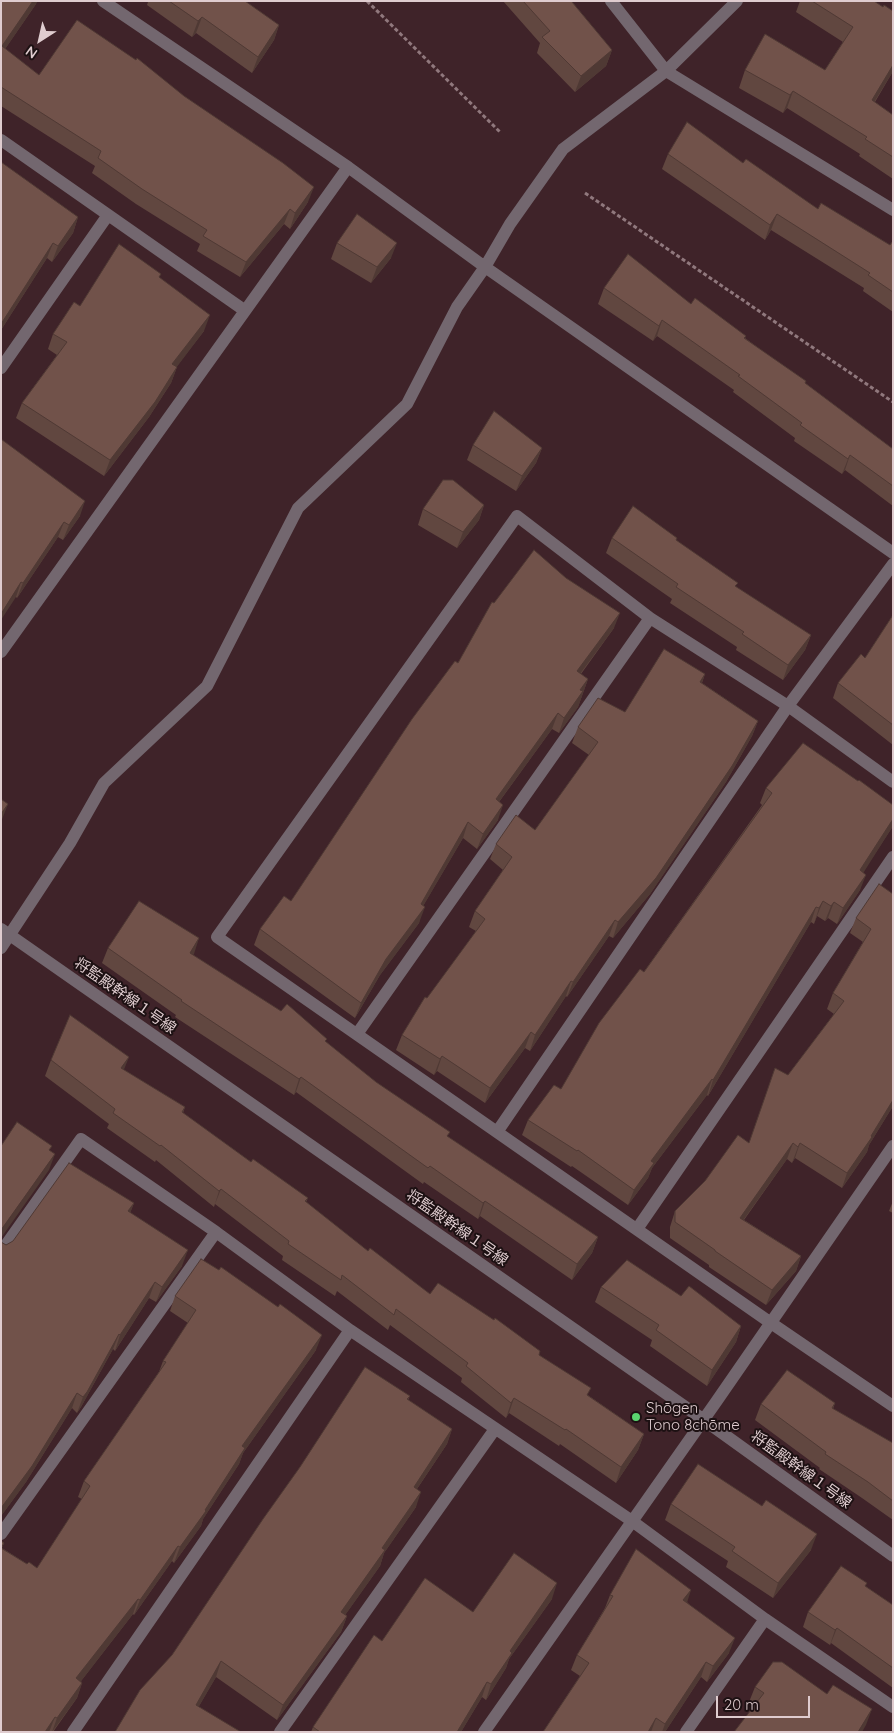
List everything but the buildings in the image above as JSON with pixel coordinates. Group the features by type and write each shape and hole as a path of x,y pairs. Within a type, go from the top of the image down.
{"street":[{"path":"103,1 348,167 485,267 893,553"},
{"path":"611,1 666,71 893,210"},
{"path":"1,948 6,932 70,843 104,783 207,686 298,508 407,404 457,308 485,267 510,224 563,150 666,71 737,1"},
{"path":"1,140 244,310"},
{"path":"1,652 348,167"},
{"path":"1,368 108,215"},
{"path":"893,782 788,706 650,618 517,516 217,937 893,1406"},
{"path":"497,1132 788,706 893,564"},
{"path":"357,1034 650,618"},
{"path":"637,1228 893,857"},
{"name":"将監殿幹線１号線","path":"6,932 704,1420 893,1556"},
{"path":"1,1252 81,1139 216,1232 350,1330 494,1430 632,1522 765,1619 893,1707"},
{"path":"484,1732 704,1420 893,1146"},
{"path":"1,1534 216,1232"},
{"path":"73,1732 350,1330"},
{"path":"280,1732 494,1430"},
{"path":"686,1732 765,1619"}],"path":[{"path":"367,1 500,132"},
{"path":"586,193 893,402"}],"place":[{"name":"Shōgen Tono 8chōme","path":"636,1417"}]}
